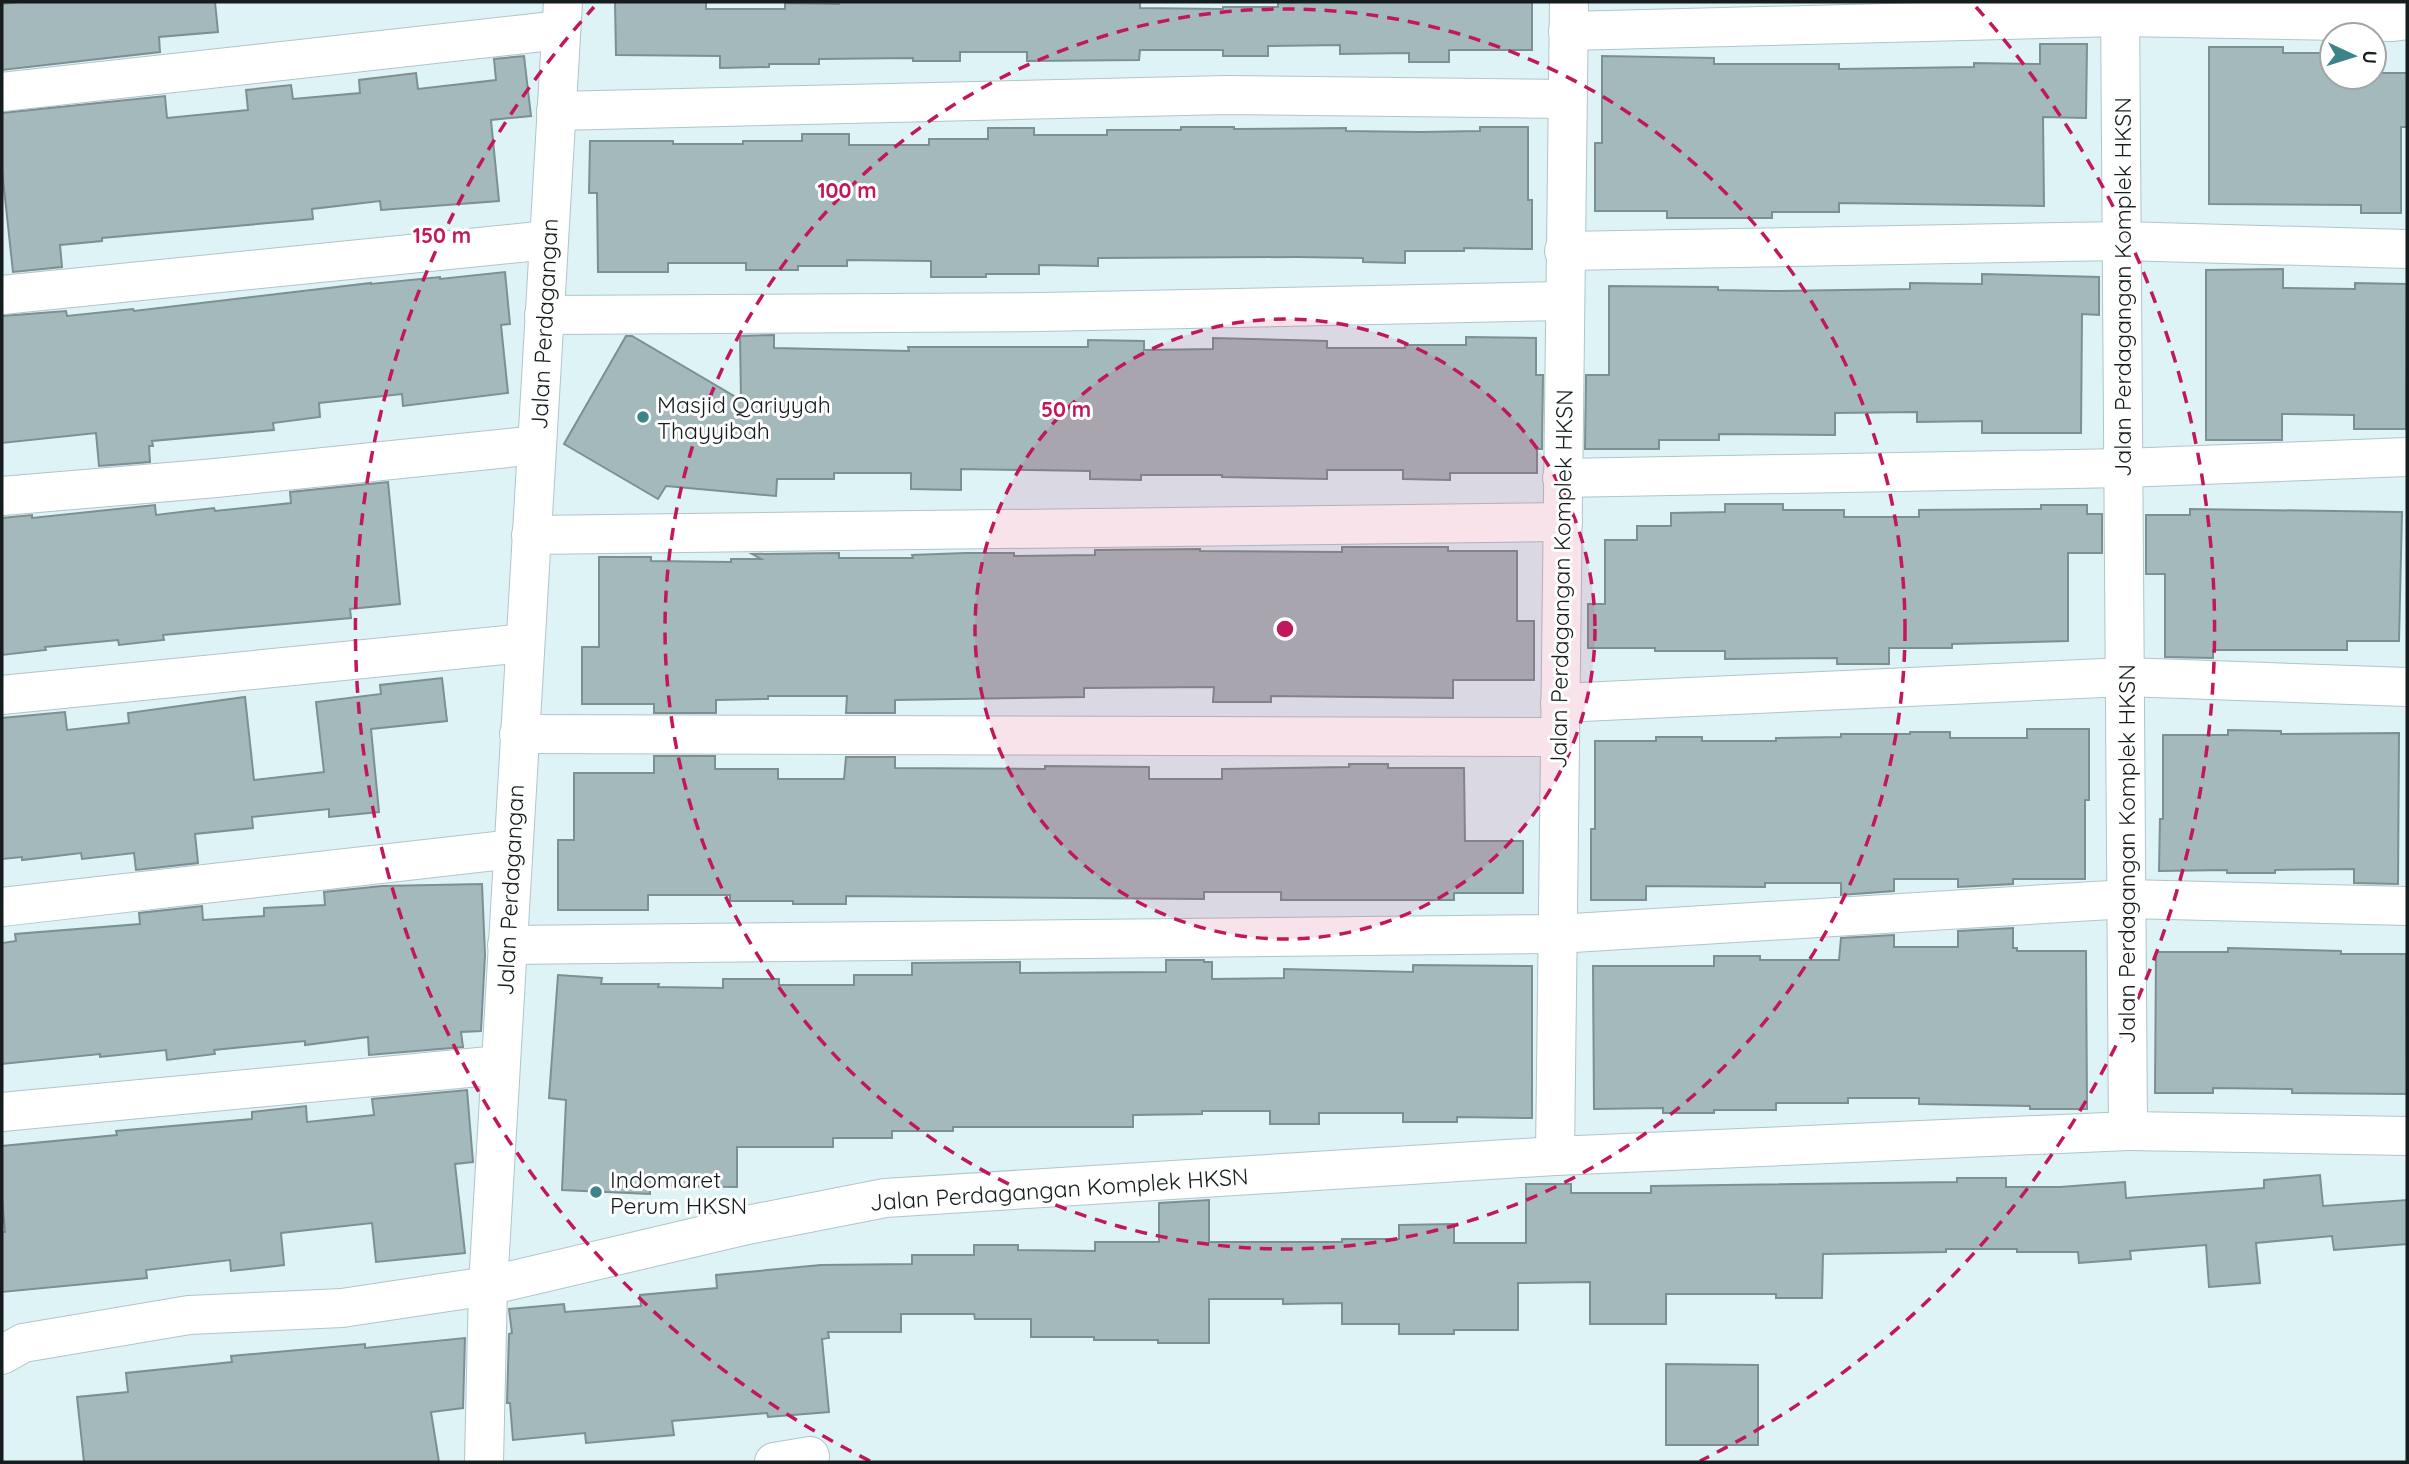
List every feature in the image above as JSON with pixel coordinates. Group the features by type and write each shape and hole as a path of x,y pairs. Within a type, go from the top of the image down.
{"street":[{"path":"1568,16 2120,9 2393,22 2407,20"},
{"name":"Jalan Perdagangan Komplek HKSN","path":"488,1286 747,1225 885,1198 1555,1156 2128,1131 2120,9"},
{"path":"2,92 562,16"},
{"name":"Jalan Perdagangan","path":"484,1462 488,1286 562,16"},
{"name":"Jalan Perdagangan Komplek HKSN","path":"1555,1156 1568,16"},
{"path":"556,111 1226,95 1566,99"},
{"path":"2,295 548,240"},
{"path":"1564,251 2122,241 2407,249"},
{"path":"544,315 1056,312 1564,301"},
{"path":"2,496 216,478 537,445"},
{"path":"1562,478 2124,468 2407,457"},
{"path":"531,535 1563,522"},
{"path":"2,695 525,643"},
{"path":"519,734 1559,720 2125,677 2407,687"},
{"path":"2,907 513,849"},
{"path":"507,945 1557,934 2127,899 2407,906"},
{"path":"2,1112 500,1065"},
{"path":"2128,1131 2407,1136"},
{"path":"2,1355 23,1343 189,1315 342,1308 488,1286"}],"building":[{"path":"215,2 218,32 159,37 160,52 2,70 2,4"},
{"path":"615,2 706,2 706,9 785,9 785,3 1140,2 1140,8 1223,9 1278,7 1278,2 1532,2 1532,50 1449,50 1449,62 1409,62 1409,53 1340,54 1340,45 1268,46 1268,56 1223,56 1223,50 1140,50 1139,60 1027,61 1027,52 960,52 960,61 913,61 913,58 819,59 819,64 720,68 720,56 616,55"},
{"path":"2040,44 2087,44 2086,118 2043,117 2044,206 1839,203 1839,212 1772,212 1772,218 1667,218 1667,211 1595,211 1595,143 1602,143 1602,56 1714,58 1714,64 1839,64 1839,69 1974,67 1974,63 2040,64"},
{"path":"2209,47 2283,47 2283,53 2318,53 2318,91 2388,91 2388,73 2407,73 2407,127 2401,127 2401,213 2361,213 2361,205 2209,204"},
{"path":"524,56 531,116 491,120 499,201 381,210 380,201 312,209 313,219 102,238 102,241 60,245 62,267 13,272 2,170 2,113 165,96 167,118 248,110 246,90 291,85 293,99 360,93 359,80 416,73 418,89 496,80 494,59"},
{"path":"1181,127 1346,128 1346,131 1421,132 1480,131 1480,127 1528,127 1528,200 1532,200 1532,249 1405,251 1405,263 1363,262 1363,258 1098,258 1098,266 1039,265 1039,274 986,274 986,277 931,277 931,261 847,260 847,266 798,266 798,270 746,270 746,263 668,263 668,272 598,272 597,193 589,193 590,141 743,144 743,141 802,141 802,134 849,134 849,145 929,145 929,139 988,139 988,128 1034,128 1034,135 1107,135 1107,130 1181,130"},
{"path":"2283,269 2283,288 2355,289 2355,283 2407,284 2406,429 2354,429 2354,415 2282,414 2282,440 2206,440 2206,270"},
{"path":"505,272 510,324 501,325 508,393 403,406 402,394 319,403 320,417 273,423 274,430 152,441 153,446 149,446 150,462 99,466 96,433 2,443 2,316 66,311 67,316 134,311 371,283"},
{"path":"1982,274 2099,277 2099,315 2082,314 2081,433 1982,433 1982,421 1917,422 1917,412 1835,413 1835,435 1719,434 1719,440 1659,440 1659,449 1585,449 1586,375 1609,375 1609,286 1718,287 1718,290 1774,291 1910,289 1910,283 1982,284"},
{"path":"774,335 774,348 909,351 908,347 1088,347 1088,340 1144,341 1144,350 1213,349 1213,338 1327,341 1327,348 1405,348 1405,345 1466,345 1466,337 1536,338 1536,375 1543,375 1542,449 1537,449 1537,473 1450,473 1450,480 1403,479 1403,470 1327,470 1327,479 1141,475 1141,480 1090,479 1090,471 961,469 961,490 911,489 911,473 834,473 834,479 777,479 776,496 666,486 658,499 564,444 626,336 632,336 741,400 740,336"},
{"path":"388,482 400,604 350,609 351,618 163,635 164,640 119,645 118,640 45,647 46,650 2,655 2,518 32,515 32,518 155,505 156,515 214,508 215,511 291,503 290,492"},
{"path":"1725,504 1783,504 1783,510 1844,510 1844,517 1919,517 1919,510 2041,509 2041,505 2087,505 2087,514 2102,514 2102,553 2068,553 2068,641 1952,644 1952,648 1889,648 1889,664 1837,664 1837,658 1725,659 1725,651 1588,648 1588,604 1605,604 1605,540 1637,540 1637,526 1671,526 1671,513 1725,512"},
{"path":"2190,509 2402,512 2399,641 2347,641 2347,650 2213,650 2213,658 2165,657 2165,574 2146,574 2146,515 2190,515"},
{"path":"1342,547 1448,547 1448,551 1517,551 1517,621 1534,621 1534,680 1453,680 1453,698 1271,696 1271,702 1213,702 1214,687 1084,688 1084,697 895,700 895,713 846,713 847,696 768,696 768,699 716,700 716,713 654,713 654,704 582,704 582,647 599,647 599,557 731,562 731,559 761,559 752,554 839,553 839,558 913,558 912,555 966,553 1014,553 1014,556 1095,555 1095,550 1342,552"},
{"path":"442,678 447,721 371,729 379,812 329,817 329,809 252,817 253,828 195,834 198,863 136,870 134,853 82,859 81,853 22,860 22,857 2,859 2,718 65,712 67,730 129,723 128,713 245,697 254,780 324,772 316,702 381,694 380,685"},
{"path":"2027,729 2089,729 2089,800 2085,800 2085,879 2013,879 2013,884 1958,887 1958,879 1894,879 1894,891 1841,895 1841,883 1765,883 1765,887 1646,886 1646,900 1591,900 1591,829 1595,829 1595,741 1656,741 1656,737 1702,737 1702,741 1776,741 1776,738 1910,732 1950,732 1950,738 2027,738"},
{"path":"2228,730 2281,731 2281,734 2399,733 2398,884 2354,883 2354,869 2275,870 2275,873 2227,873 2227,870 2159,871 2160,819 2163,819 2163,735 2228,735"},
{"path":"654,756 715,756 715,769 778,769 778,779 844,779 846,757 895,757 895,768 1149,767 1149,779 1222,779 1222,769 1349,767 1349,764 1388,764 1388,768 1464,768 1465,841 1523,841 1523,893 1454,893 1454,900 1281,900 1281,892 1204,892 1204,899 846,896 846,904 730,901 730,895 648,895 648,910 558,910 558,840 574,840 574,773 654,773"},
{"path":"482,884 485,955 481,1031 461,1032 463,1047 369,1055 368,1037 305,1045 305,1041 214,1050 215,1054 167,1060 166,1050 2,1064 2,943 16,941 15,934 140,924 139,913 202,906 203,920 264,916 264,908 325,905 324,892 382,886"},
{"path":"2013,928 2013,948 2017,948 2017,951 2086,951 2087,1109 1919,1104 1919,1098 1848,1098 1848,1103 1776,1103 1776,1110 1714,1110 1714,1113 1663,1113 1663,1108 1594,1109 1593,966 1714,966 1714,956 1760,956 1760,960 1839,960 1841,938 1894,935 1894,947 1958,947 1958,931"},
{"path":"2228,948 2341,951 2341,954 2406,954 2407,1094 2292,1093 2292,1089 2213,1088 2213,1093 2155,1093 2156,952 2228,952"},
{"path":"1166,960 1212,962 1212,979 1284,978 1284,969 1413,972 1413,965 1532,966 1532,1118 1457,1117 1457,1122 1403,1122 1403,1113 1319,1113 1319,1124 1270,1124 1270,1111 1202,1111 1202,1114 1133,1115 1133,1127 953,1127 953,1131 892,1131 892,1138 833,1138 833,1147 737,1147 737,1187 650,1186 650,1194 562,1190 566,1100 549,1098 558,975 602,978 601,984 659,984 658,987 723,988 723,979 779,979 779,985 854,985 854,975 912,975 912,963 1020,962 1020,973 1166,972"},
{"path":"467,1090 473,1162 455,1164 465,1253 376,1262 372,1223 281,1233 284,1265 231,1271 230,1260 146,1270 147,1278 2,1292 2,1232 5,1232 2,1146 117,1135 116,1131 252,1119 252,1112 306,1106 307,1122 374,1115 372,1099"},
{"path":"2320,1175 2323,1206 2407,1200 2407,1244 2334,1250 2332,1236 2256,1243 2260,1283 2209,1287 2206,1245 2130,1251 2131,1259 2079,1263 2078,1252 2017,1252 2017,1249 1823,1254 1822,1298 1776,1298 1776,1294 1666,1294 1666,1324 1590,1324 1590,1282 1518,1283 1518,1330 1454,1330 1454,1334 1399,1334 1399,1324 1342,1324 1342,1303 1283,1304 1283,1299 1209,1299 1209,1343 1094,1340 1094,1337 1031,1337 1031,1319 975,1319 974,1314 901,1314 901,1332 828,1332 829,1338 822,1339 829,1412 768,1417 767,1413 672,1421 674,1435 586,1443 585,1433 513,1440 510,1403 507,1403 509,1334 512,1333 509,1309 564,1304 565,1312 641,1306 640,1295 717,1288 716,1275 821,1265 912,1264 912,1255 974,1255 974,1245 1018,1245 1018,1250 1095,1251 1095,1242 1159,1242 1159,1203 1209,1200 1209,1242 1399,1239 1399,1225 1454,1224 1454,1243 1526,1243 1526,1184 1571,1184 1571,1193 1651,1193 1651,1186 1957,1182 1957,1178 2006,1178 2006,1187 2060,1187 2125,1182 2126,1198 2264,1188 2264,1180"},
{"path":"465,1338 463,1408 431,1412 439,1462 84,1462 77,1397 128,1392 126,1373 232,1362 231,1356 365,1344 365,1348"},
{"path":"1666,1364 1758,1365 1758,1445 1666,1445"}],"place":[{"name":"Masjid Qariyyah Thayyibah","path":"643,417"},
{"name":"Indomaret Perum HKSN","path":"596,1192"}]}
